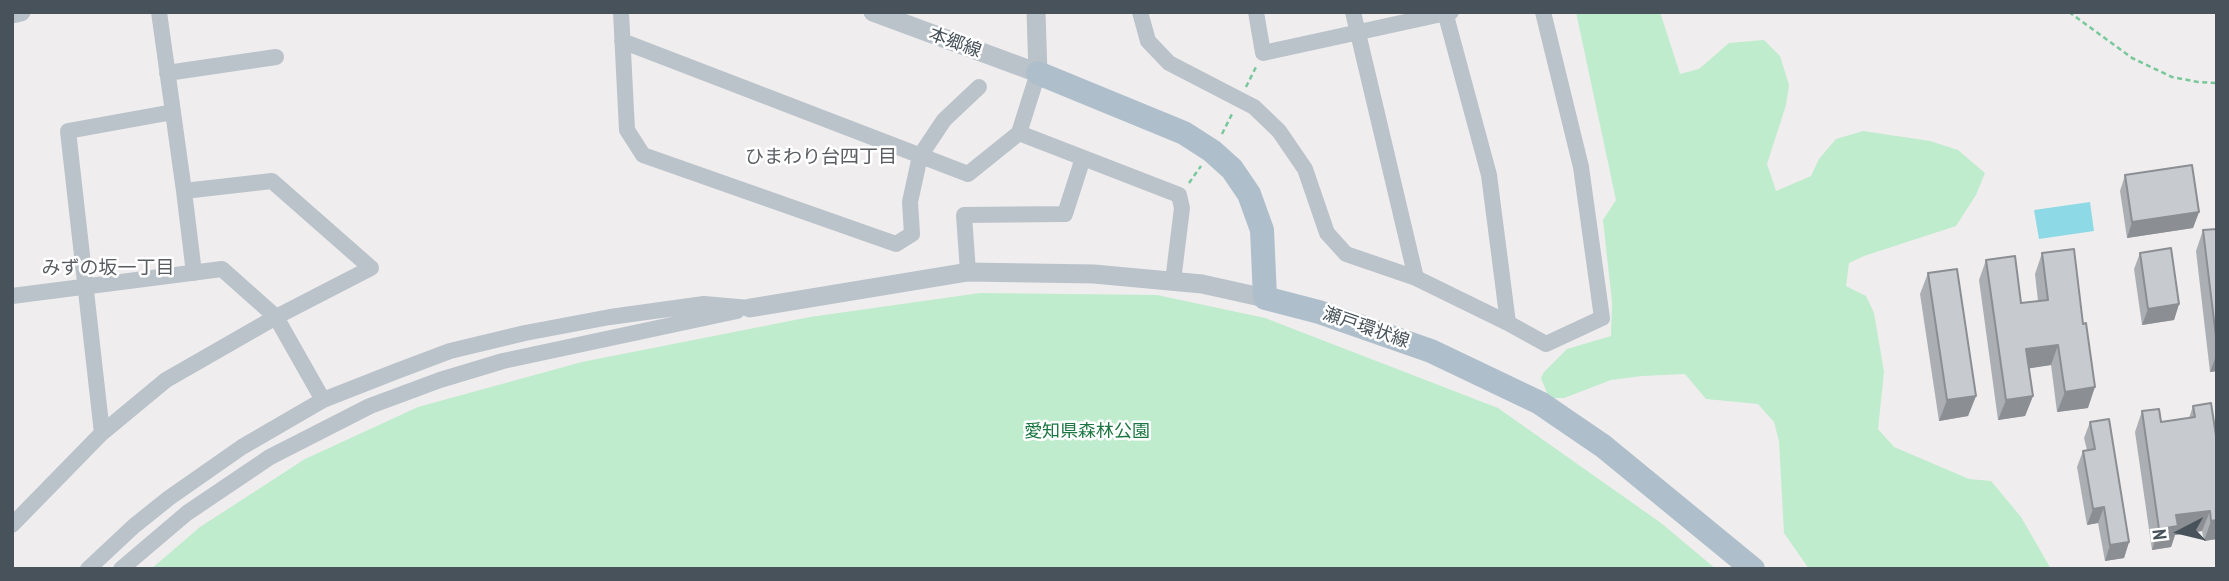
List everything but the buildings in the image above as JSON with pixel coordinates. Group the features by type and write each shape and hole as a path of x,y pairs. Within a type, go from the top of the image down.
{"main road":[{"path":"1038,72 1184,133 1212,151 1232,169 1249,194 1262,230 1265,298"},
{"name":"瀬戸環状線","path":"1265,298 1319,312 1431,351 1540,403 1603,446 1753,569"}],"street":[{"path":"12,14 21,12"},
{"path":"159,12 194,273"},
{"path":"621,12 627,130 643,155 896,244 912,234 910,202 920,156 944,120 979,87"},
{"name":"本郷線","path":"873,12 904,18 1038,72"},
{"path":"622,41 968,174 1019,133 1038,72 1036,12"},
{"path":"1140,12 1148,41 1169,63 1254,107 1279,131 1305,169 1327,233 1346,254 1416,278 1546,344 1602,318 1581,167 1543,12"},
{"path":"1256,12 1263,53 1447,13 1489,175 1508,323"},
{"path":"1353,12 1416,278"},
{"path":"167,73 276,57"},
{"path":"102,433 68,131 173,112"},
{"path":"1019,133 1180,195 1182,208 1173,281"},
{"path":"968,272 964,215 1065,214 1083,158"},
{"path":"12,525 102,433 166,380 276,317 371,268 272,181 184,191"},
{"path":"12,296 222,269 276,317 323,400"},
{"path":"121,569 187,513 270,457 370,407 440,380 503,361 750,308 968,272 1094,274 1202,284 1265,298"},
{"path":"88,569 169,498 242,447 323,400 450,351 525,333 610,317 704,304 750,308"}],"path":[{"path":"2069,12 2132,58 2172,77 2217,83"},
{"path":"1180,195 1212,151"}],"green space":[{"path":"1576,12 1660,12 1680,74 1699,69 1729,43 1764,40 1780,56 1789,85 1786,105 1767,164 1776,191 1811,176 1819,159 1836,139 1863,131 1930,141 1958,150 1985,173 1976,195 1956,226 1849,263 1846,286 1866,296 1874,313 1884,372 1878,429 1894,447 1969,479 1991,481 2021,517 2051,569 1809,569 1784,533 1779,441 1774,422 1758,404 1706,399 1685,374 1611,380 1564,398 1549,398 1541,378 1567,349 1611,336 1612,302 1603,220 1616,200"},
{"name":"愛知県森林公園","path":"980,293 1157,295 1265,318 1498,408 1661,523 1716,569 151,569 200,527 305,459 418,407 582,362 810,317"}],"water":[{"path":"2090,202 2094,231 2039,239 2034,210"}],"district":[{"name":"ひまわり台四丁目","path":"821,158"},
{"name":"みずの坂一丁目","path":"108,269"}]}
